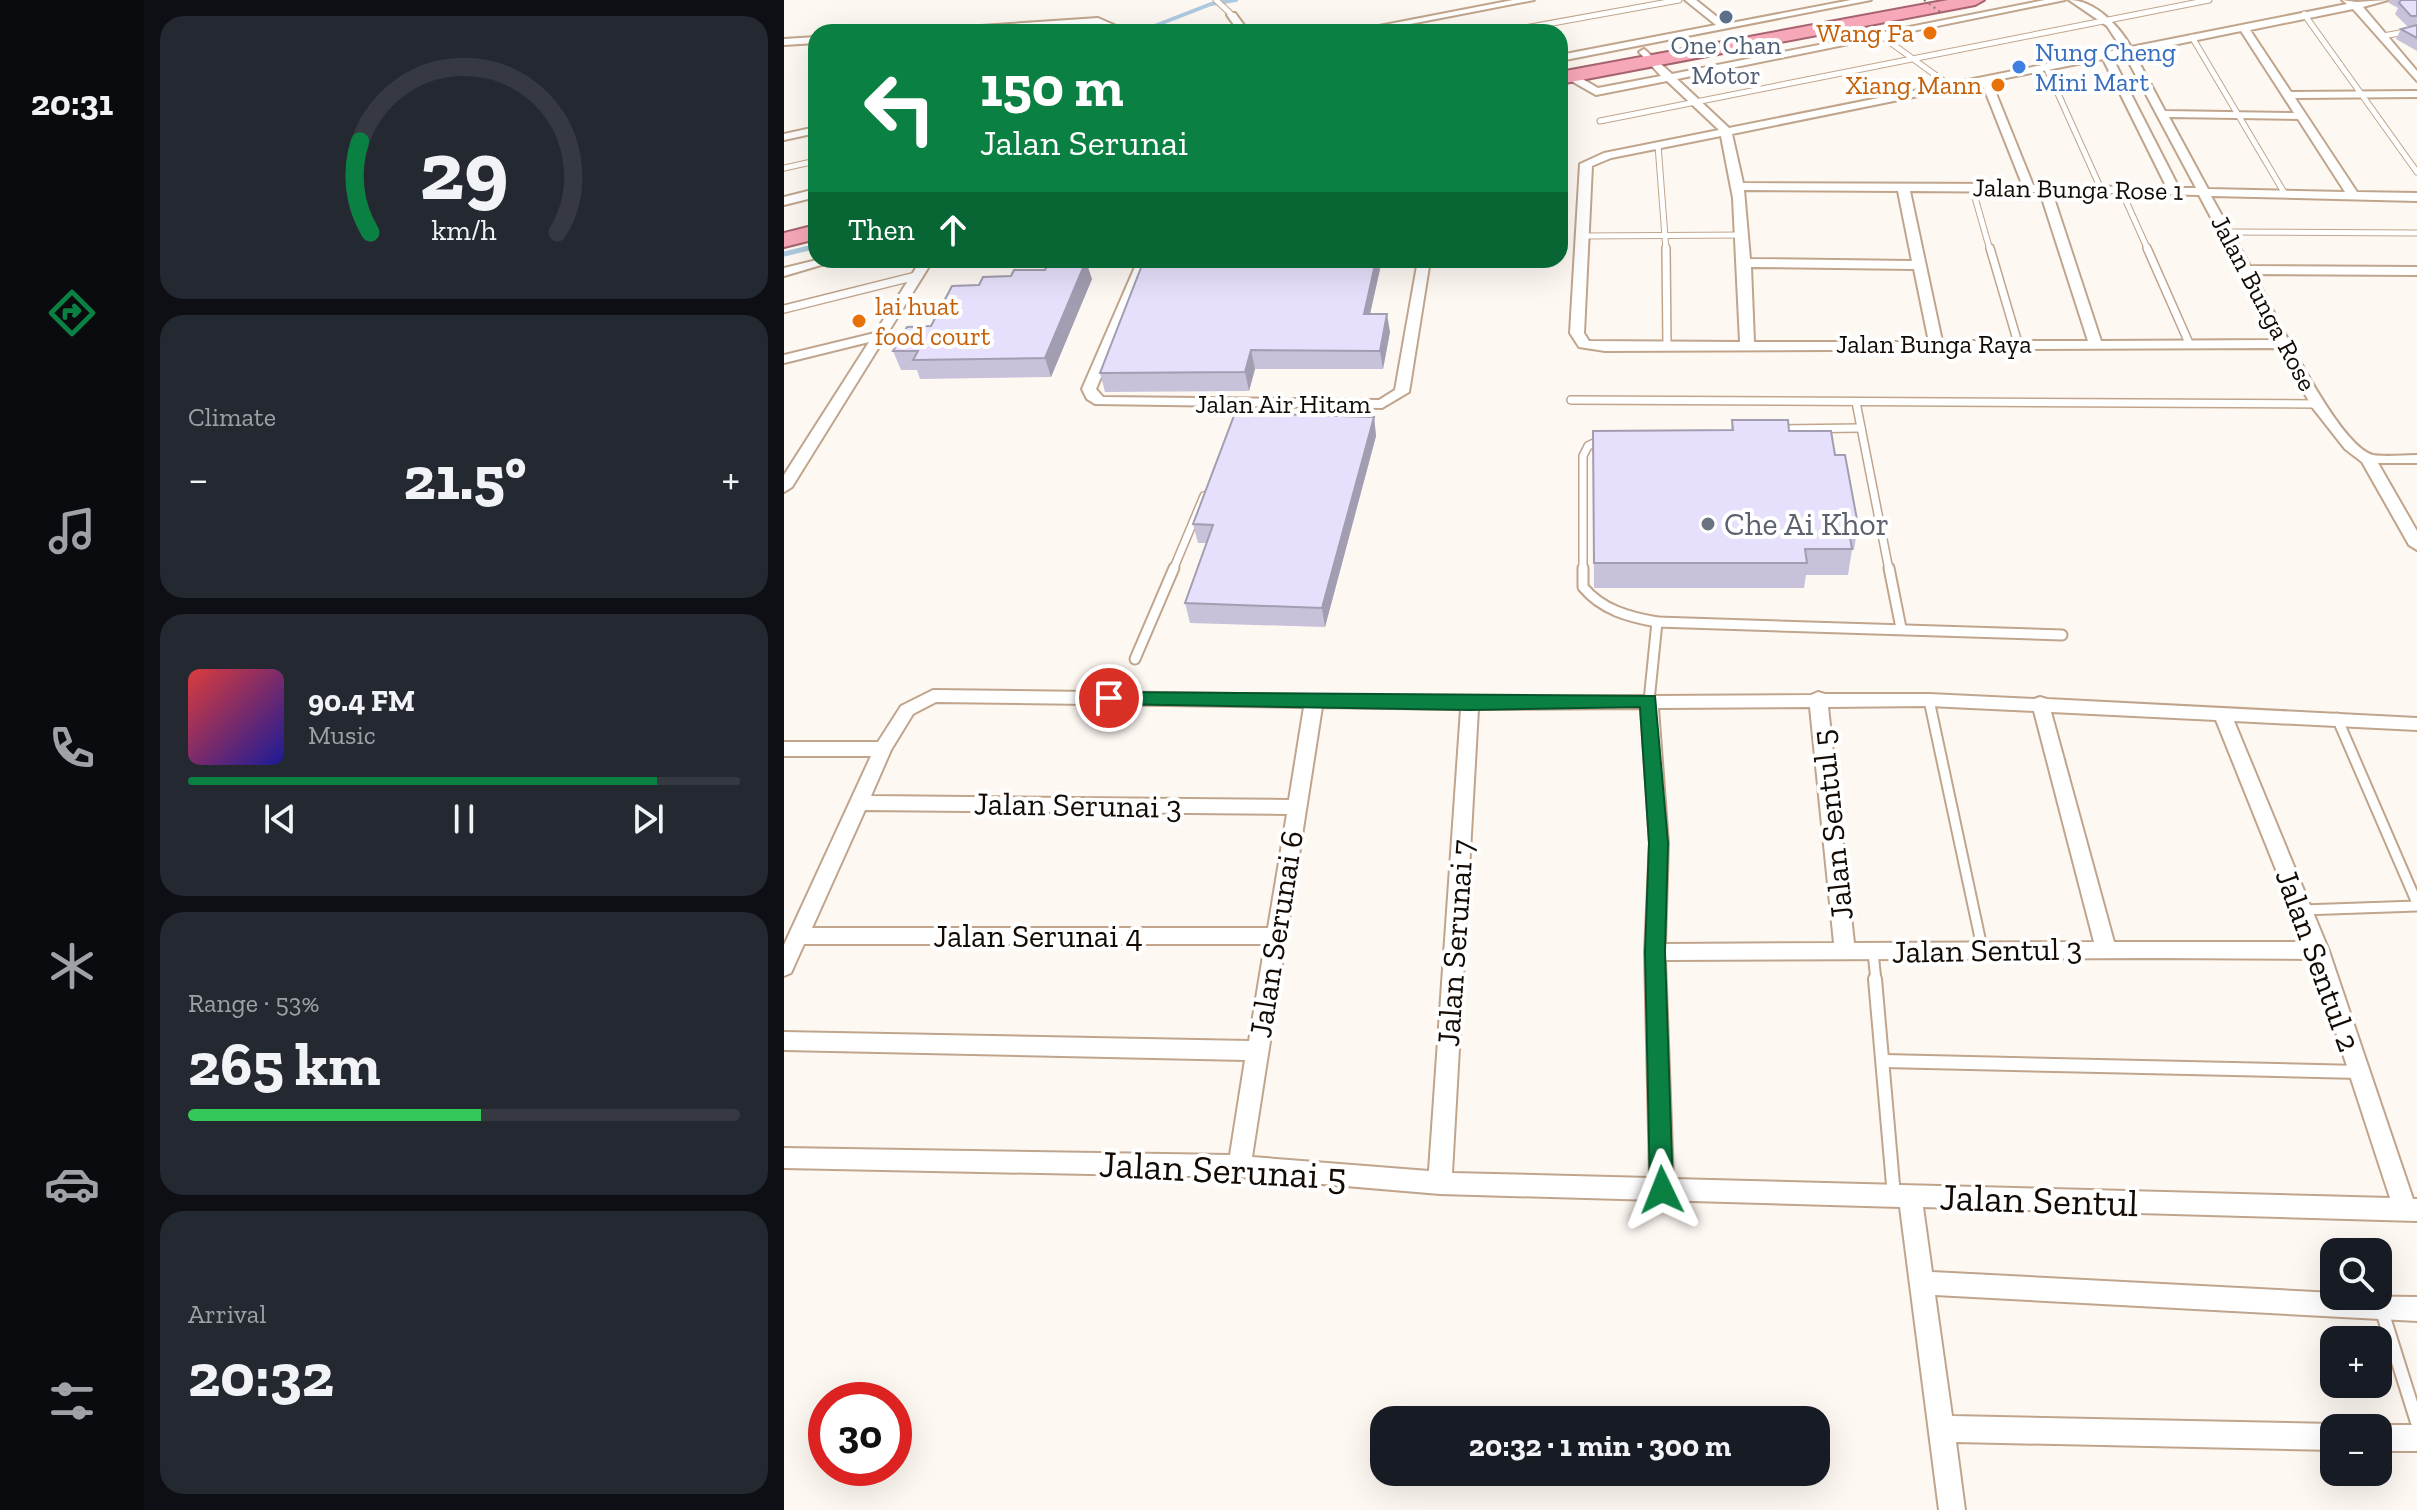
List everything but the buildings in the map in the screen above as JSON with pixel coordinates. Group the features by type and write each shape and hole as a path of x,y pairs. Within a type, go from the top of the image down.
{"highway":[{"path":"1568,74 1922,0"},
{"path":"1648,56 1975,0"},
{"path":"784,228 808,222"},
{"path":"784,240 808,234"}],"street":[{"path":"1397,24 1529,0"},
{"path":"1690,0 1723,26"},
{"path":"1568,56 1866,0"},
{"path":"1568,78 1596,92 2060,0"},
{"name":"Jalan Bunga Rose","path":"2074,0 2105,21 2121,38 2317,404 2350,446 2368,459 2417,545"},
{"path":"1582,236 1585,168 1590,161 1986,81 2350,2 2383,0"},
{"path":"2350,2 2415,72"},
{"path":"1232,15 1238,24"},
{"path":"1054,24 1086,21 1106,24"},
{"path":"2243,26 2353,195"},
{"path":"784,42 808,40"},
{"path":"2106,55 2175,191"},
{"path":"1648,56 1666,77 1727,131 1738,186 1747,345"},
{"path":"1986,81 2029,188"},
{"path":"2288,95 2417,94"},
{"path":"2162,114 2302,116"},
{"path":"784,137 808,132"},
{"name":"Jalan Bunga Rose 1","path":"1738,186 2045,188 2417,197"},
{"path":"1903,187 1936,343"},
{"path":"2045,188 2095,343"},
{"path":"784,201 808,195"},
{"name":"Jalan Bunga Raya","path":"1582,236 1577,333 1584,344 1605,347 1936,343 2285,344"},
{"path":"1744,263 1919,265"},
{"path":"784,272 808,266"},
{"path":"784,487 922,268"},
{"name":"Jalan Air Hitam","path":"1141,268 1092,381 1092,396 1100,401 1240,412 1369,407 1395,399 1402,392 1423,268"},
{"path":"2246,270 2412,271 2417,286"},
{"path":"784,359 877,336"},
{"path":"2368,459 2417,459"},
{"path":"784,967 883,749 907,710 918,701 947,696 1470,703 1818,698 1929,700 2040,703 2417,724"},
{"name":"Jalan Sentul 5","path":"1818,698 1845,953"},
{"path":"1649,701 1659,843 1655,952 1662,1190"},
{"name":"Jalan Serunai 6","path":"1239,1166 1314,702"},
{"name":"Jalan Serunai 7","path":"1440,1183 1470,703"},
{"path":"2040,703 2106,948"},
{"name":"Jalan Sentul 2","path":"2222,714 2319,951 2359,1072 2411,1210"},
{"path":"784,749 883,749"},
{"name":"Jalan Serunai 3","path":"859,803 1297,807"},
{"name":"Jalan Serunai 4","path":"799,936 1276,936"},
{"name":"Jalan Sentul 3","path":"1655,952 1983,952 2106,948 2319,951"},
{"path":"784,1041 1256,1051"},
{"name":"Jalan Serunai 5","path":"784,1158 1239,1166 1440,1183 1662,1190"},
{"name":"Jalan Sentul","path":"1662,1190 2411,1210"},
{"path":"1902,1196 1924,1283 1952,1510"},
{"path":"1924,1283 2320,1306"},
{"path":"2392,1309 2417,1309"},
{"path":"1942,1429 2320,1437"},
{"path":"2392,1438 2417,1438"}],"lane":[{"path":"1547,24 1679,0"},
{"path":"1600,121 2209,0"},
{"path":"1218,2 1232,15"},
{"path":"2304,14 2417,172"},
{"path":"2383,36 2417,30"},
{"path":"1880,35 1952,87"},
{"path":"2192,37 2241,115 2285,194"},
{"path":"2046,67 2101,189"},
{"path":"1658,145 1666,235 1667,346"},
{"path":"784,168 808,163"},
{"path":"1972,187 2018,343"},
{"path":"2121,190 2189,343"},
{"path":"2227,232 2417,233"},
{"path":"1582,236 1742,235"},
{"path":"784,309 916,276"},
{"path":"1571,400 2317,404"},
{"path":"1856,402 1901,628"},
{"path":"1769,430 1861,428"},
{"path":"1618,435 1588,446 1583,456 1583,587 1591,599 1617,612 1657,622 2062,635"},
{"path":"1135,659 1207,490"},
{"path":"1649,701 1657,622"},
{"path":"1929,700 1983,952"},
{"path":"2302,910 2417,904 2337,718"},
{"path":"1873,952 1902,1196"},
{"path":"1884,1061 2359,1072"},
{"path":"2381,1310 2417,1422"}],"path":[{"path":"1922,0 1943,14"}],"waterway":[{"path":"1160,24 1211,4 1236,0"},
{"path":"804,249 808,248"},
{"path":"804,249 808,248"},
{"path":"784,254 804,249"}],"place":[{"name":"One Chan Motor","path":"1726,17"},
{"name":"Wang Fa","path":"1930,33"},
{"name":"Nung Cheng Mini Mart","path":"2019,67"},
{"name":"Xiang Mann","path":"1998,85"},
{"name":"lai huat food court","path":"859,321"},
{"name":"Che Ai Khor","path":"1708,524"}],"route":[{"path":"1109,698 1470,703 1649,701 1659,843 1655,952 1662,1190"}]}
